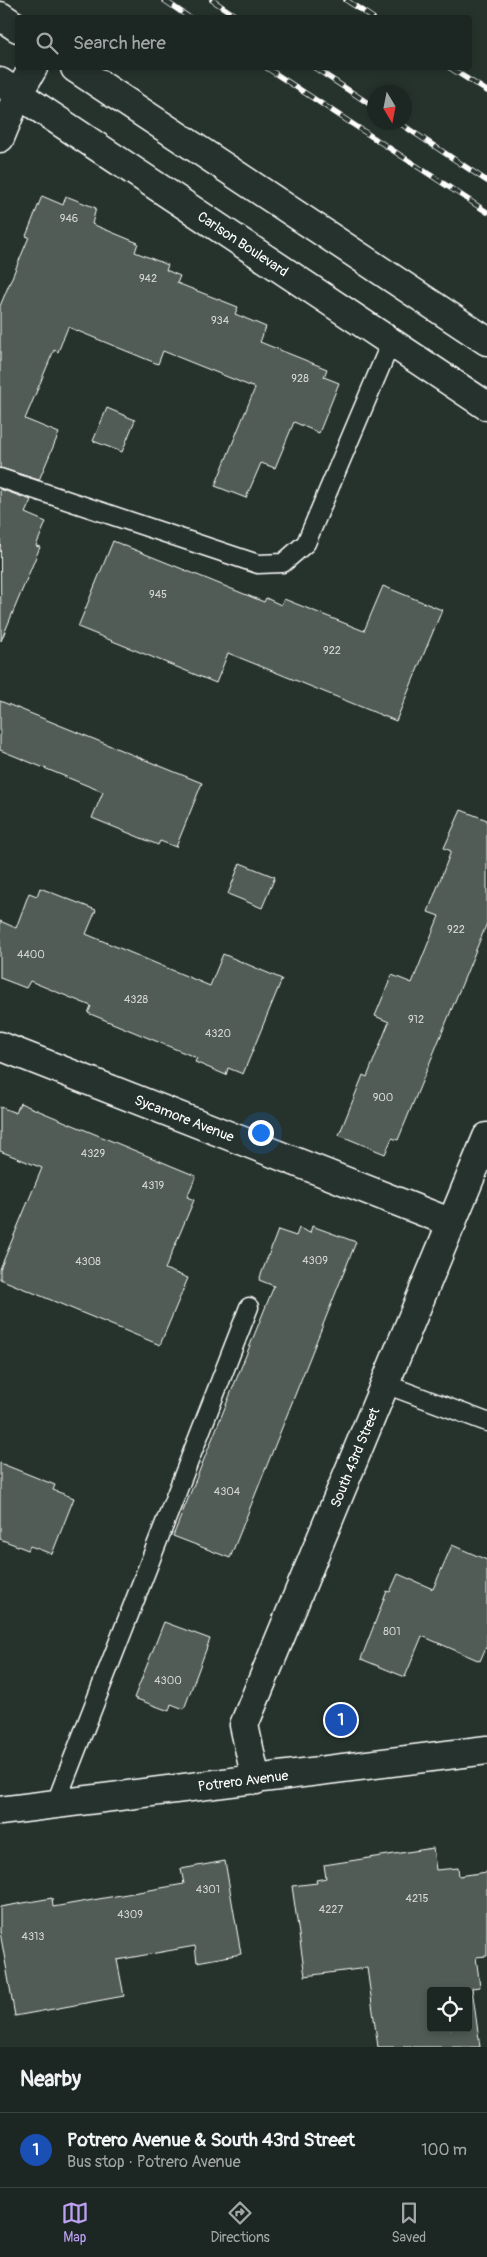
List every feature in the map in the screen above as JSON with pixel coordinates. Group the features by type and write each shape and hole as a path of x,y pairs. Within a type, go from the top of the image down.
{"street":[{"path":"0,16 15,26"},
{"path":"0,138 9,88 31,70"},
{"path":"78,70 487,341"},
{"name":"Carlson Boulevard","path":"9,88 487,406"},
{"name":"Sycamore Avenue","path":"0,1046 452,1223"},
{"name":"South 43rd Street","path":"256,1780 244,1726 452,1223 480,1173 487,1137"},
{"name":"Potrero Avenue","path":"0,1811 487,1750"}],"lane":[{"path":"0,478 258,564 283,563 306,543 391,342"},
{"path":"56,1804 249,1307"},
{"path":"384,1384 487,1422"}],"building":[{"path":"42,196 63,205 66,196 96,208 92,224 138,243 135,252 168,265 166,270 180,276 177,283 238,307 235,314 266,327 260,342 327,369 324,377 339,383 319,433 294,422 275,468 261,463 246,498 215,486 255,388 163,351 158,364 68,327 58,352 54,350 25,419 59,433 39,480 0,468 0,306 29,237 26,236"},
{"path":"107,408 135,420 122,452 93,441"},
{"path":"0,489 31,500 25,513 46,522 36,546 40,547 1,641"},
{"path":"113,541 264,602 266,598 281,605 284,599 364,631 383,586 442,610 396,721 228,653 216,683 78,627"},
{"path":"0,701 202,783 176,847 160,841 158,845 92,818 103,792 0,750"},
{"path":"461,810 487,820 487,923 398,1140 392,1138 385,1154 339,1135 363,1075 367,1077 389,1022 375,1016 392,975 412,983 439,916 428,912 451,851 444,848"},
{"path":"240,863 275,877 262,908 228,894"},
{"path":"40,888 96,910 86,934 210,986 223,954 282,979 243,1074 228,1068 226,1075 195,1062 197,1058 88,1013 91,1006 30,981 26,988 0,978 0,921 16,928 29,893 37,896"},
{"path":"20,1103 196,1176 187,1197 194,1200 165,1269 188,1278 160,1345 0,1279 0,1269 42,1168 0,1151 0,1107 16,1113"},
{"path":"312,1226 356,1242 230,1558 173,1536 274,1286 259,1280 278,1230 296,1236 299,1228 310,1233"},
{"path":"0,1463 55,1485 53,1490 74,1498 52,1554 30,1546 28,1550 0,1539"},
{"path":"452,1545 487,1560 487,1645 480,1661 422,1636 405,1677 361,1659 387,1591 390,1592 398,1574 433,1589"},
{"path":"164,1622 210,1639 184,1709 171,1704 169,1711 134,1698"},
{"path":"433,1848 436,1870 458,1868 459,1876 487,1872 487,1956 476,1957 480,1987 472,1988 480,2047 378,2047 367,1968 305,1976 292,1886 317,1883 316,1880 326,1878 324,1865"},
{"path":"225,1861 241,1954 197,1962 195,1946 117,1960 124,1996 15,2016 0,1932 0,1907 52,1898 53,1907 184,1884 181,1869"}],"railway":[{"path":"164,0 186,15"},
{"path":"212,0 234,15"},
{"path":"346,0 368,15"},
{"path":"270,70 487,212"},
{"path":"318,70 367,102"},
{"path":"453,70 487,91"},
{"path":"410,130 487,181"}],"place":[{"name":"Potrero Avenue & South 43rd Street","path":"341,1720"}]}
